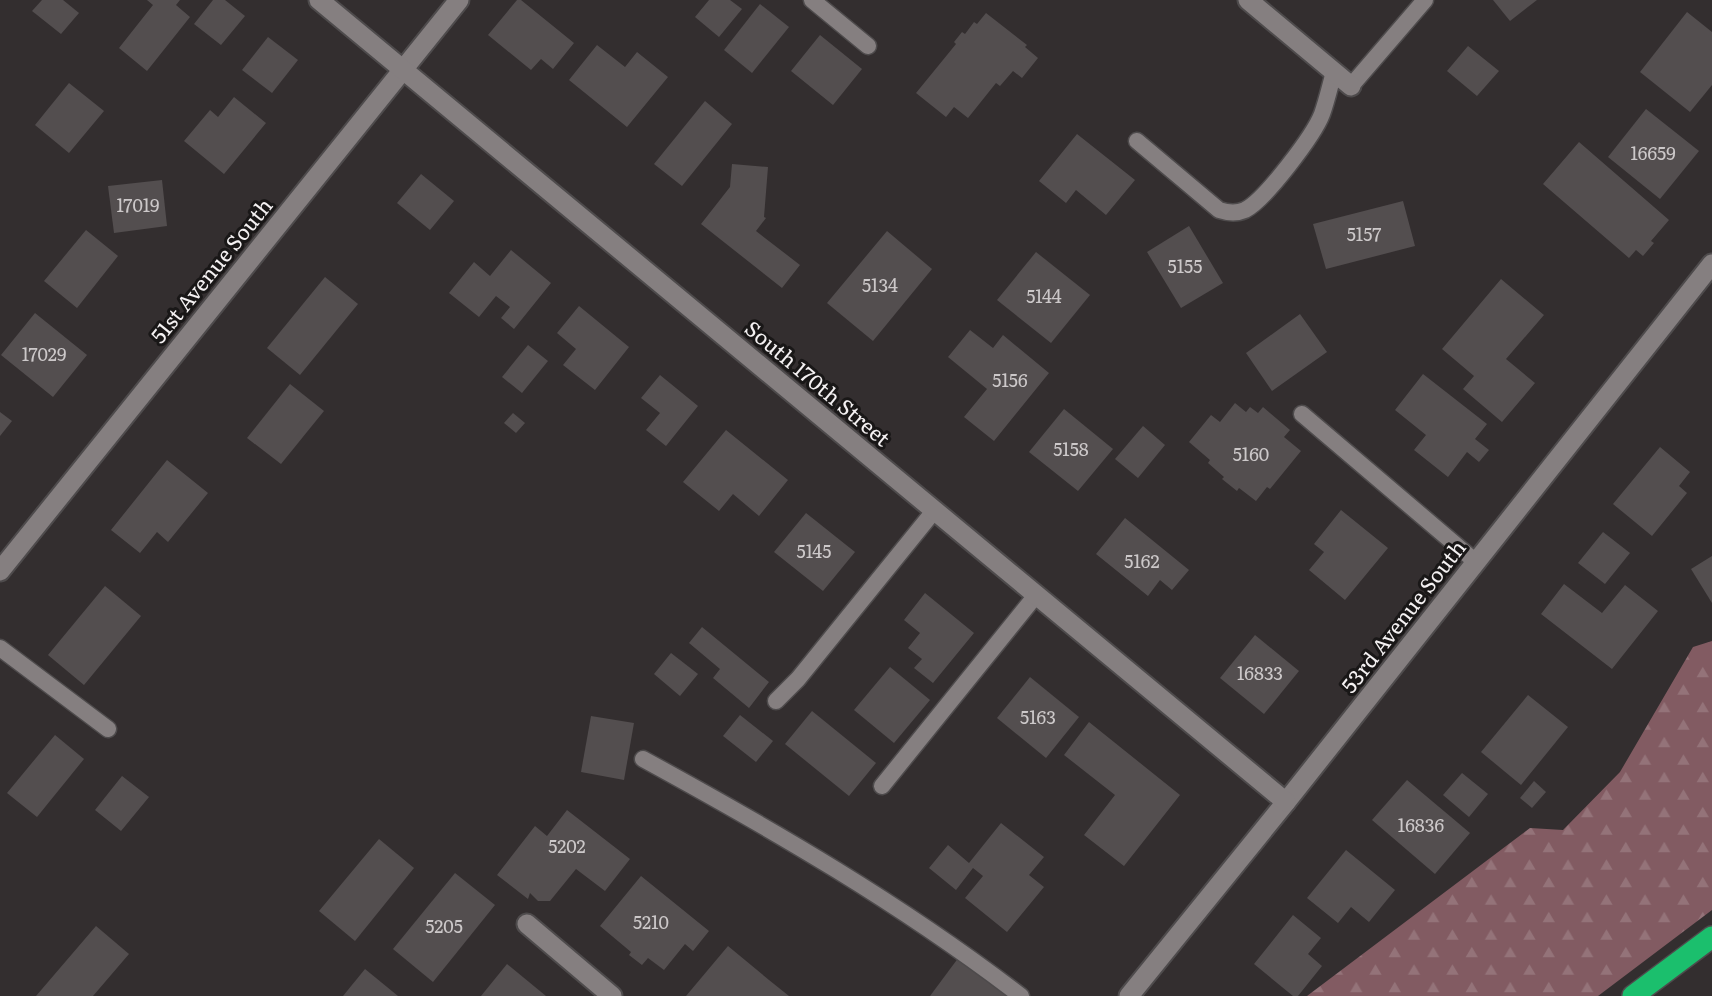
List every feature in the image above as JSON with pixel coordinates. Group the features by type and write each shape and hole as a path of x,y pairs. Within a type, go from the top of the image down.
{"highway":[{"path":"1633,996 1712,937"}],"street":[{"name":"South 170th Street","path":"319,0 1286,802"},
{"name":"51st Avenue South","path":"0,571 459,0"},
{"path":"1248,0 1351,86"},
{"name":"53rd Avenue South","path":"1129,996 1712,264"},
{"path":"527,925 612,996"}],"lane":[{"path":"812,0 868,46"},
{"path":"1351,86 1425,0"},
{"path":"1137,141 1219,210 1230,213 1244,210 1260,199 1311,135 1322,115 1334,72"},
{"path":"1302,414 1476,562"},
{"path":"776,701 798,680 934,511"},
{"path":"882,786 1037,594"},
{"path":"0,648 108,729"},
{"path":"643,759 806,849 966,954 1021,996"}],"green space":[{"path":"1712,641 1712,910 1598,996 1307,996 1530,828 1563,830 1620,772 1693,647"}],"building":[{"path":"42,0 63,0 79,13 61,34 32,11"},
{"path":"147,0 180,0 176,5 190,17 147,71 119,48 153,5"},
{"path":"213,0 225,0 245,16 221,45 194,24"},
{"path":"517,0 521,0 574,43 553,69 541,59 531,70 488,35"},
{"path":"709,0 730,0 742,9 719,37 695,17"},
{"path":"1493,0 1537,0 1510,21"},
{"path":"760,4 789,27 752,73 724,50"},
{"path":"1687,12 1712,32 1712,85 1690,112 1640,72"},
{"path":"986,13 1027,45 1025,47 1038,58 1022,78 1013,71 1000,86 996,83 968,118 954,107 946,117 916,93 956,44 954,42 962,32 965,34 974,22 977,24"},
{"path":"820,35 862,69 833,105 791,71"},
{"path":"268,37 298,60 272,93 242,70"},
{"path":"597,45 625,67 637,52 668,77 627,127 569,80"},
{"path":"1468,46 1499,71 1477,96 1447,71"},
{"path":"69,83 104,111 69,153 35,125"},
{"path":"234,97 266,123 224,174 184,141 210,110 218,117"},
{"path":"705,101 732,124 682,186 654,164"},
{"path":"1646,109 1699,151 1660,199 1608,157"},
{"path":"1077,134 1135,180 1106,215 1076,190 1066,203 1039,181"},
{"path":"1579,142 1669,220 1651,241 1654,243 1643,256 1636,250 1629,258 1543,184"},
{"path":"732,164 768,167 766,218 756,231 800,265 782,288 701,224 730,187"},
{"path":"421,174 454,201 430,230 397,203"},
{"path":"162,180 167,226 114,233 108,186"},
{"path":"1403,201 1415,246 1326,269 1313,224"},
{"path":"1189,226 1223,283 1181,308 1147,252"},
{"path":"86,230 118,256 77,308 44,281"},
{"path":"887,231 932,269 873,341 827,303"},
{"path":"511,250 551,283 514,329 501,318 510,307 496,296 479,317 449,293 474,262 490,276"},
{"path":"1036,252 1090,295 1051,343 997,300"},
{"path":"325,277 358,304 300,375 267,348"},
{"path":"1501,279 1544,315 1506,359 1535,383 1502,422 1463,389 1474,376 1442,349"},
{"path":"579,306 629,347 595,390 563,365 576,349 557,333"},
{"path":"35,313 87,355 53,397 1,355"},
{"path":"1300,314 1327,352 1272,391 1246,353"},
{"path":"970,330 993,348 1003,335 1049,373 994,441 964,417 987,389 948,357"},
{"path":"528,345 548,361 522,393 502,377"},
{"path":"1423,374 1487,424 1475,439 1489,450 1479,462 1467,452 1448,477 1414,450 1426,435 1395,410"},
{"path":"660,375 698,406 666,446 646,430 660,413 641,398"},
{"path":"290,384 324,411 281,464 247,438"},
{"path":"1235,403 1246,412 1250,407 1258,413 1263,407 1290,430 1284,437 1301,451 1270,489 1267,487 1256,501 1222,479 1224,477 1208,463 1210,460 1189,442 1211,415 1220,422"},
{"path":"1064,409 1113,449 1078,491 1029,452"},
{"path":"0,412 12,421 0,436"},
{"path":"513,413 525,423 516,433 504,423"},
{"path":"1143,426 1165,445 1138,478 1115,459"},
{"path":"726,430 788,480 759,516 733,494 719,511 683,482"},
{"path":"1660,447 1690,472 1679,486 1687,493 1652,536 1613,504"},
{"path":"167,460 208,493 168,542 157,532 140,553 111,530"},
{"path":"1341,510 1388,548 1345,600 1309,570 1324,552 1314,544"},
{"path":"806,513 855,552 823,591 774,552"},
{"path":"1125,518 1189,570 1172,590 1160,580 1148,596 1096,554"},
{"path":"1603,532 1630,553 1605,584 1578,563"},
{"path":"1712,556 1712,603 1691,569"},
{"path":"1564,584 1602,613 1625,585 1658,611 1612,669 1541,614"},
{"path":"105,586 141,616 84,685 48,655"},
{"path":"925,593 974,633 933,683 914,668 922,659 908,648 920,633 904,620"},
{"path":"702,627 769,682 749,708 713,678 720,669 689,643"},
{"path":"1255,635 1299,671 1264,714 1220,678"},
{"path":"671,653 698,674 680,696 654,674"},
{"path":"890,667 930,700 894,743 854,710"},
{"path":"1030,677 1079,717 1046,758 997,718"},
{"path":"1528,695 1568,727 1521,785 1481,752"},
{"path":"812,711 876,763 849,796 785,744"},
{"path":"740,715 773,741 756,762 723,736"},
{"path":"591,716 634,723 624,780 581,772"},
{"path":"1089,722 1180,795 1124,866 1084,835 1115,795 1064,755"},
{"path":"55,735 84,759 37,817 7,793"},
{"path":"1462,773 1488,794 1469,817 1443,795"},
{"path":"122,776 149,797 121,831 95,810"},
{"path":"1407,780 1470,833 1435,874 1372,820"},
{"path":"1534,781 1546,792 1532,808 1520,798"},
{"path":"567,810 630,859 605,891 576,869 550,901 538,901 530,893 528,899 497,875 535,826 547,836"},
{"path":"1001,823 1044,857 1029,875 1044,887 1007,932 965,898 983,876 973,868 956,890 929,868 948,845 969,863"},
{"path":"379,839 414,868 355,941 319,911"},
{"path":"1346,850 1395,890 1369,922 1351,907 1338,923 1307,898"},
{"path":"455,873 495,905 433,982 393,949"},
{"path":"641,876 709,931 693,951 685,944 664,970 648,958 642,965 600,926"},
{"path":"1293,915 1321,938 1308,954 1322,966 1298,996 1293,996 1254,964"},
{"path":"96,926 129,954 93,996 36,996"},
{"path":"728,946 769,980 789,996 686,996"},
{"path":"959,957 1011,996 930,996"},
{"path":"507,964 546,996 481,996"},
{"path":"365,969 398,996 343,996"}]}
